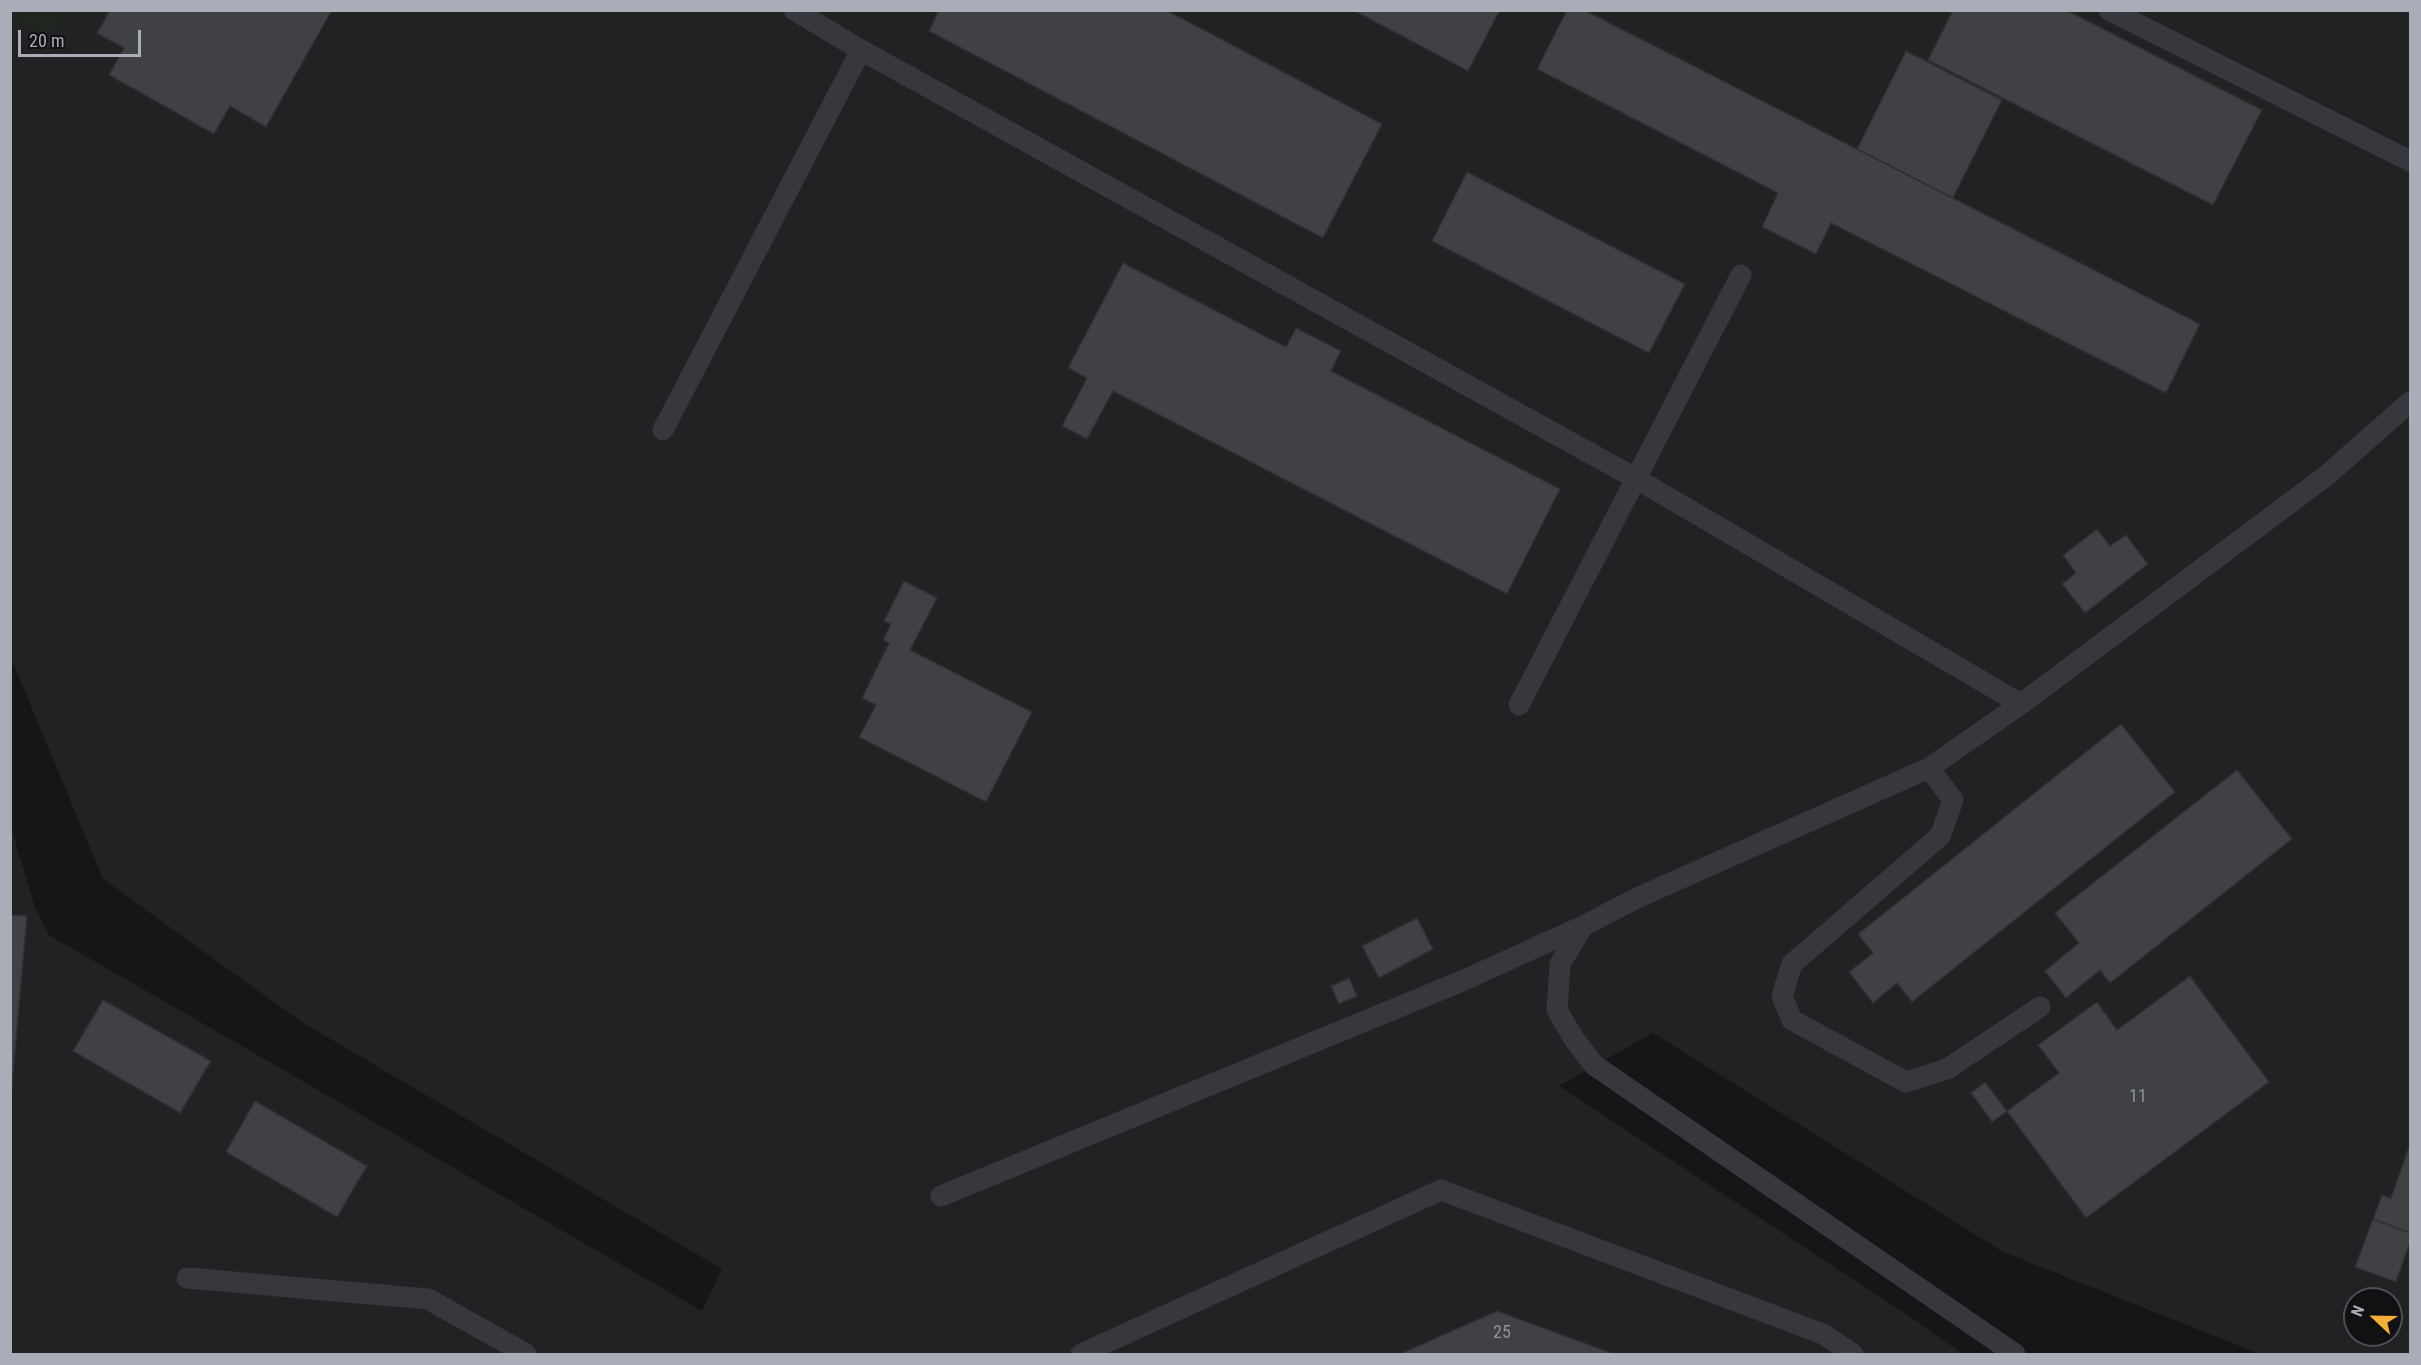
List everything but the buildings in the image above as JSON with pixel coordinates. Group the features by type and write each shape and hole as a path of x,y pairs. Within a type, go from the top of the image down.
{"lane":[{"path":"794,10 861,50 1635,478 2021,704"},
{"path":"2109,10 2410,161"},
{"path":"663,430 861,50"},
{"path":"1519,705 1741,275"},
{"path":"941,1196 1462,981 1583,926 1637,898 1929,768 2021,704 2326,476 2410,402"},
{"path":"1929,768 1953,800 1940,836 1792,964 1782,996 1792,1020 1906,1082 1947,1069 2040,1007"},
{"path":"1583,926 1560,964 1557,1010 1574,1039 1594,1065 2015,1354"},
{"path":"1081,1354 1441,1190 1823,1334 1853,1354"},
{"path":"187,1278 428,1299 526,1354"}],"shaded area":[{"path":"67,10 2410,11 2410,1354 2260,1354 2003,1252 1653,1033 1559,1086 1963,1354 11,1354 10,824 35,908 49,935 702,1311 722,1269 300,1021 103,879 11,658 11,20 50,39"},
{"path":"10,11 67,11 50,39 11,20"}]}
